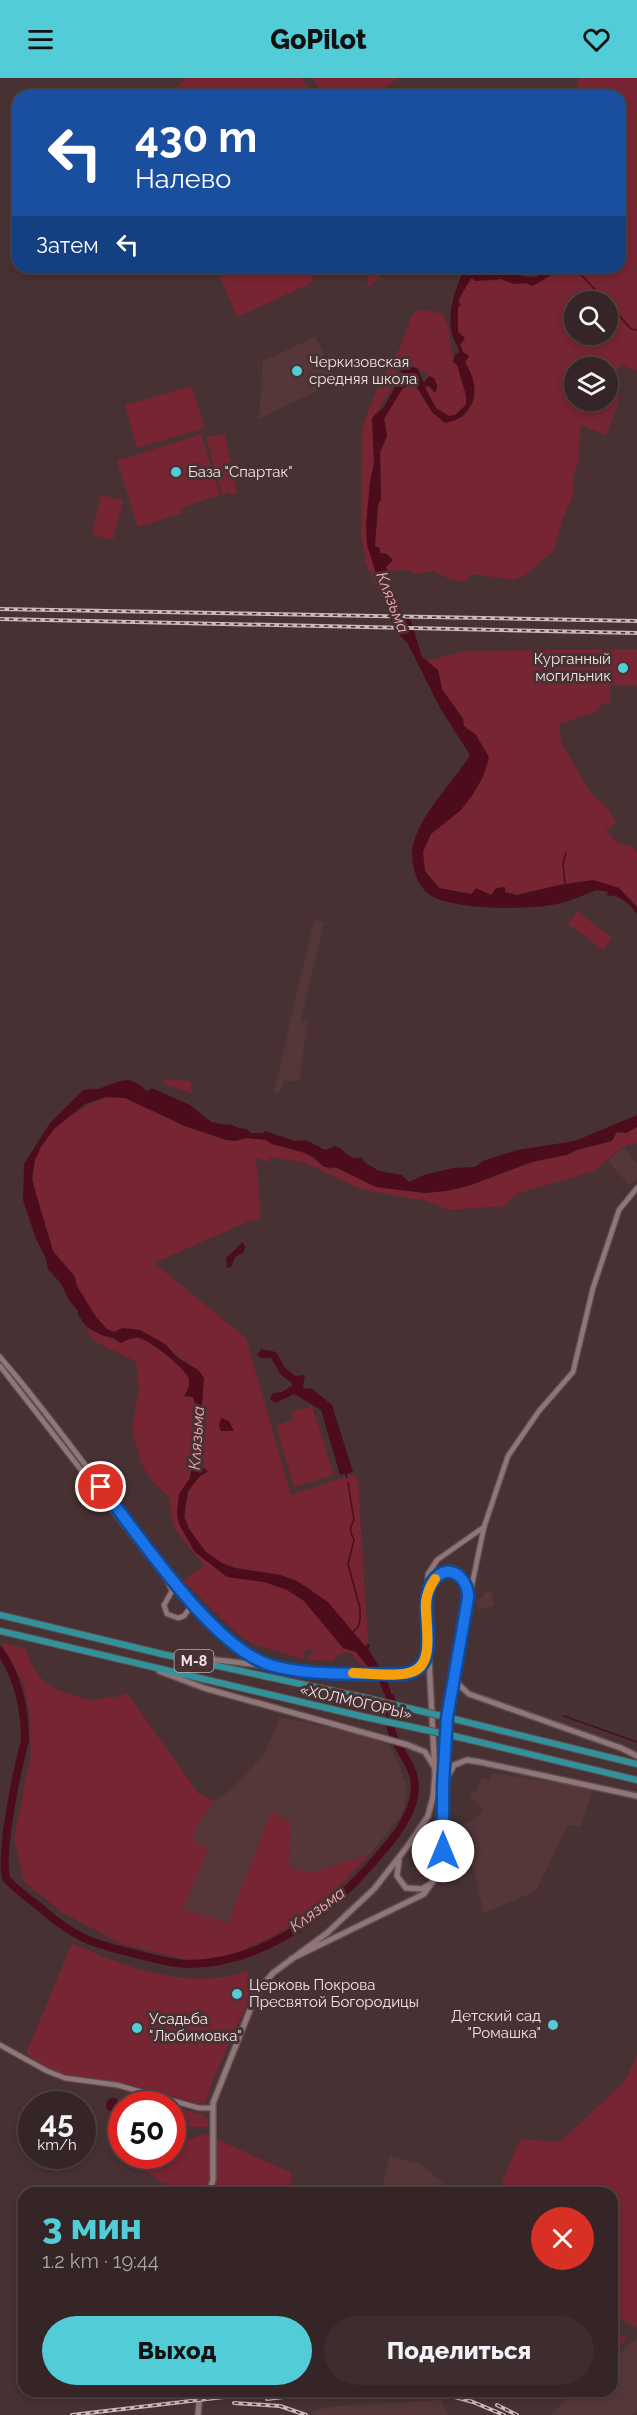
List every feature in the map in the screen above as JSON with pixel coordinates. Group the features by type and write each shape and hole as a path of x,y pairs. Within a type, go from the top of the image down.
{"highway":[{"name":"«ХОЛМОГОРЫ»","path":"0,1615 162,1654 366,1698 637,1764"},
{"name":"«ХОЛМОГОРЫ»","path":"0,1631 636,1780"}],"main road":[{"path":"211,2187 213,2180 213,2108 216,2095 254,2000 268,1978 291,1959 327,1932 374,1889 428,1816 435,1775 426,1600 437,1576 450,1572 461,1577 469,1593 447,1718 443,1785 443,1851 440,1869 424,1894 291,1959"},
{"path":"162,1654 352,1673 405,1674 416,1671 423,1663 428,1634"},
{"path":"456,1665 458,1684 468,1694 637,1756"},
{"path":"148,1666 204,1688 420,1749 429,1757 435,1775"},
{"path":"443,1785 451,1768 458,1762 466,1760 637,1796"},
{"path":"400,1856 397,1876 406,1888 422,1889 433,1882"},
{"path":"198,2413 199,2397"}],"street":[{"path":"468,1608 484,1527 508,1456 539,1411 573,1372 593,1288 619,1210 637,1188"},
{"path":"0,1358 185,1597 241,1651 273,1666"},
{"path":"0,1366 167,1580 172,1591 165,1601 167,1614 174,1618 186,1614 189,1605 185,1597 177,1593 169,1596"},
{"path":"426,1600 428,1574 437,1560 484,1527"},
{"path":"0,2045 46,2071 65,2078 117,2085 199,2108 213,2108"}],"shaded area":[{"path":"186,78 301,78 311,90 174,90"},
{"path":"311,78 398,78 383,90 322,90"},
{"path":"579,78 637,78 637,369 635,372 622,364 618,369 618,357 564,357 564,411 615,411 606,435 580,425 579,458 574,476 573,495 562,521 554,550 527,574 513,580 471,574 465,582 449,579 434,571 416,574 409,570 387,571 386,567 391,562 375,546 378,505 381,499 380,452 387,436 384,419 402,389 414,383 432,412 445,423 465,416 473,378 465,362 469,355 463,352 458,332 458,301 470,278 491,281 500,279 526,284 545,279 552,273 626,273 626,90 576,90"},
{"path":"219,273 310,273 314,282 237,317"},
{"path":"369,273 383,273 367,288"},
{"path":"420,309 443,314 448,327 453,362 457,365 466,395 466,404 455,415 449,416 436,408 426,389 426,386 436,392 437,385 434,380 421,369 399,362 395,366 398,379 372,419 374,463 369,500 377,577 392,610 387,610 366,563 361,533 362,428 380,381 401,346 411,316"},
{"name":"Черкизовская средняя школа","path":"315,337 337,381 259,419 263,361"},
{"path":"192,386 205,428 137,448 125,405"},
{"path":"201,434 220,495 180,508 182,513 138,527 117,461"},
{"path":"225,434 237,494 230,495 229,492 222,495 206,437"},
{"path":"101,495 123,500 113,540 92,535"},
{"path":"637,649 637,686 610,686 610,705 603,703 598,711 559,724 561,742 590,792 608,809 616,823 606,830 618,844 631,846 637,853 637,907 619,888 581,881 517,895 505,892 506,889 488,895 478,889 471,894 439,888 425,871 423,852 431,834 461,810 473,794 488,764 476,735 464,726 463,719 442,689 438,670 426,661 464,651"},
{"path":"577,911 612,938 603,950 568,924"},
{"path":"314,920 324,922 300,1023 308,1021 299,1081 284,1081 280,1093 274,1092"},
{"path":"163,1079 191,1081 192,1093 163,1084"},
{"path":"106,1097 125,1098 185,1126 226,1140 235,1141 246,1138 266,1140 272,1144 305,1153 329,1169 337,1168 376,1187 425,1193 471,1185 532,1162 566,1155 612,1141 617,1132 626,1133 637,1127 637,1143 624,1146 594,1171 516,1194 505,1206 448,1210 426,1201 363,1190 305,1163 270,1157 269,1162 256,1158 261,1218 249,1221 154,1263 246,1338 291,1495 355,1474 358,1481 368,1641 365,1646 334,1610 306,1587 281,1575 230,1566 207,1552 195,1538 187,1522 185,1509 192,1485 208,1472 201,1462 200,1455 204,1421 201,1418 204,1378 198,1370 140,1330 124,1328 114,1332 107,1329 96,1317 77,1286 75,1277 53,1251 34,1187 33,1171 37,1156 44,1142 65,1120"},
{"path":"624,1147 637,1163 637,1179 629,1185 608,1161"},
{"path":"84,1328 121,1343 140,1338 158,1348 188,1378 188,1390 196,1403 197,1411 190,1478 179,1494 179,1524 195,1552 253,1580 272,1583 304,1601 343,1648 356,1652 368,1667 360,1665 351,1653 340,1654 333,1661 307,1660 313,1651 308,1648 302,1654 305,1656 303,1659 253,1644 239,1635 183,1581 204,1566 174,1528 168,1496 152,1481 141,1463 132,1429 139,1389 136,1361 95,1342"},
{"path":"312,1406 334,1475 294,1487 276,1426 294,1419 292,1412"},
{"path":"491,1591 495,1605 479,1610 476,1600 484,1597 483,1593"},
{"path":"1,1643 25,1648 36,1672 50,1685 68,1694 93,1701 127,1693 199,1794 215,1801 197,1824 193,1841 208,1849 183,1909 228,1923 271,1812 291,1822 289,1867 313,1872 370,1854 316,1910 271,1937 226,1958 192,1961 121,1944 62,1912 24,1882 14,1839 31,1753 30,1715 23,1682"},
{"path":"280,1717 386,1740 397,1759 406,1784 406,1800 401,1816 370,1854 313,1872 289,1867 291,1822 271,1812 228,1923 183,1909 208,1849 192,1841 197,1824 215,1801 231,1790 264,1755"},
{"path":"491,1773 593,1788 581,1827 568,1825 536,1891 484,1913 462,1824 476,1819 483,1809 470,1797 473,1791 476,1792 482,1778 490,1780"},
{"name":"Усадьба \"Любимовка\"","path":"72,1943 126,1965 164,1975 183,1978 225,1977 249,1971 248,2002 213,2080 206,2102 199,2104 186,2100 186,2091 153,2091 124,2083 64,2074 49,2069 26,2054"},
{"path":"637,2054 637,2327 618,2319 618,2187 500,2187 520,2139 560,2142 625,2081"},
{"path":"186,2110 204,2115 208,2121 207,2127 186,2125"},
{"path":"206,2134 291,2173 292,2187 168,2187 142,2169 186,2169 186,2140"},
{"path":"390,2156 420,2164 449,2187 382,2187"},
{"path":"618,2334 626,2337 626,2340 618,2347"},
{"path":"637,2338 637,2410 630,2415 551,2415 568,2397 618,2397 618,2354"},
{"path":"441,2400 448,2415 313,2415 311,2411 337,2406"}],"water":[{"path":"463,273 513,273 537,277 541,273 552,273 533,286 525,283 514,284 501,279 476,281 471,278 458,301 461,305 458,307 458,332 465,338 460,345 463,352 469,356 465,362 472,376 474,388 474,396 469,409 459,418 445,423 432,412 414,383 402,389 384,419 387,436 380,452 381,499 378,505 375,546 380,548 380,553 387,554 393,560 386,567 394,596 399,602 400,611 411,621 422,657 438,670 442,689 463,719 464,726 476,735 489,757 483,777 461,810 431,834 423,852 425,871 439,888 471,894 476,888 491,895 496,888 505,887 505,892 517,895 593,880 619,888 637,907 637,914 620,898 607,896 608,892 596,890 567,901 545,906 509,908 451,903 426,892 414,869 412,854 419,829 470,755 440,708 408,644 395,630 390,618 395,618 377,577 367,545 366,525 374,463 372,418 384,407 401,376 397,365 417,368 424,383 429,376 434,378 437,385 436,392 429,386 426,386 426,389 436,408 449,416 455,415 466,405 466,395 457,365 453,362 455,354 459,352 450,322 459,281"},
{"path":"129,1080 139,1084 147,1091 152,1088 190,1105 211,1122 231,1124 247,1129 251,1133 265,1131 295,1141 306,1140 325,1150 335,1146 347,1155 362,1157 364,1162 379,1171 402,1175 409,1182 424,1175 453,1168 475,1167 483,1161 517,1150 575,1141 637,1115 637,1127 626,1133 617,1132 612,1141 566,1155 532,1162 471,1185 425,1193 376,1187 337,1168 324,1167 305,1153 272,1144 266,1140 246,1138 235,1141 226,1140 185,1126 125,1098 106,1097 85,1104 54,1129 35,1160 32,1179 53,1251 75,1277 77,1286 96,1317 107,1329 114,1332 122,1328 140,1330 165,1344 178,1358 198,1370 204,1378 201,1418 204,1421 199,1439 202,1467 208,1471 200,1476 188,1491 184,1517 189,1529 206,1552 222,1563 235,1568 280,1575 297,1581 328,1602 365,1646 369,1644 368,1649 387,1682 393,1705 386,1703 374,1670 368,1667 356,1652 343,1648 304,1601 287,1590 264,1582 227,1577 195,1552 179,1524 177,1513 179,1494 190,1478 197,1411 193,1397 184,1396 189,1383 187,1375 150,1343 134,1338 121,1343 86,1326 68,1299 62,1285 48,1269 23,1200 24,1164 50,1123 83,1090 98,1089"},
{"path":"243,1242 244,1252 235,1257 231,1267 227,1268 226,1258"},
{"path":"261,1349 276,1352 285,1368 295,1376 305,1375 303,1387 311,1388 332,1405 353,1472 340,1475 321,1410 294,1394 275,1403 270,1399 273,1393 282,1392 292,1386 292,1383 281,1375 271,1358 260,1358 257,1355"},
{"path":"221,1418 229,1421 234,1431 221,1431 219,1425"}],"waterway":[{"path":"580,273 596,291"},
{"path":"618,314 631,329 637,330"},
{"path":"565,884 563,864 566,853"},
{"path":"346,1474 347,1478"},
{"path":"348,1483 354,1520 351,1525 354,1540 348,1564 360,1608 358,1627 352,1633"},
{"name":"Клязьма","path":"0,1651 7,1661 20,1694 25,1729 25,1741 7,1830 6,1878 55,1920 76,1934 108,1947 176,1963 214,1962 239,1956 286,1936 329,1906 348,1889 386,1847 410,1811 415,1790 412,1771 391,1729 391,1698"},
{"path":"564,1716 637,1742"}],"railway":[{"path":"0,609 637,621"},
{"path":"0,619 637,633"},
{"path":"72,2415 224,2397"},
{"path":"267,2399 284,2397"},
{"path":"455,2397 504,2415"},
{"path":"234,2403 280,2406 306,2415"},
{"path":"497,2405 517,2415"}],"slow traffic":[{"path":"353,1673 405,1674 420,1668 425,1660 428,1634 426,1600 435,1579"}],"place":[{"name":"Черкизовская средняя школа","path":"297,371"},
{"name":"База \"Спартак\"","path":"176,472"},
{"name":"Курганный могильник","path":"623,668"},
{"name":"Церковь Покрова Пресвятой Богородицы","path":"237,1994"},
{"name":"Детский сад \"Ромашка\"","path":"553,2025"},
{"name":"Усадьба \"Любимовка\"","path":"137,2028"}],"route":[{"path":"101,1487 184,1595 241,1651 273,1666 334,1672 405,1674 416,1671 425,1660 428,1634 426,1600 431,1586 437,1576 443,1573 450,1572 461,1577 469,1593 447,1718 443,1785 443,1851"}]}
